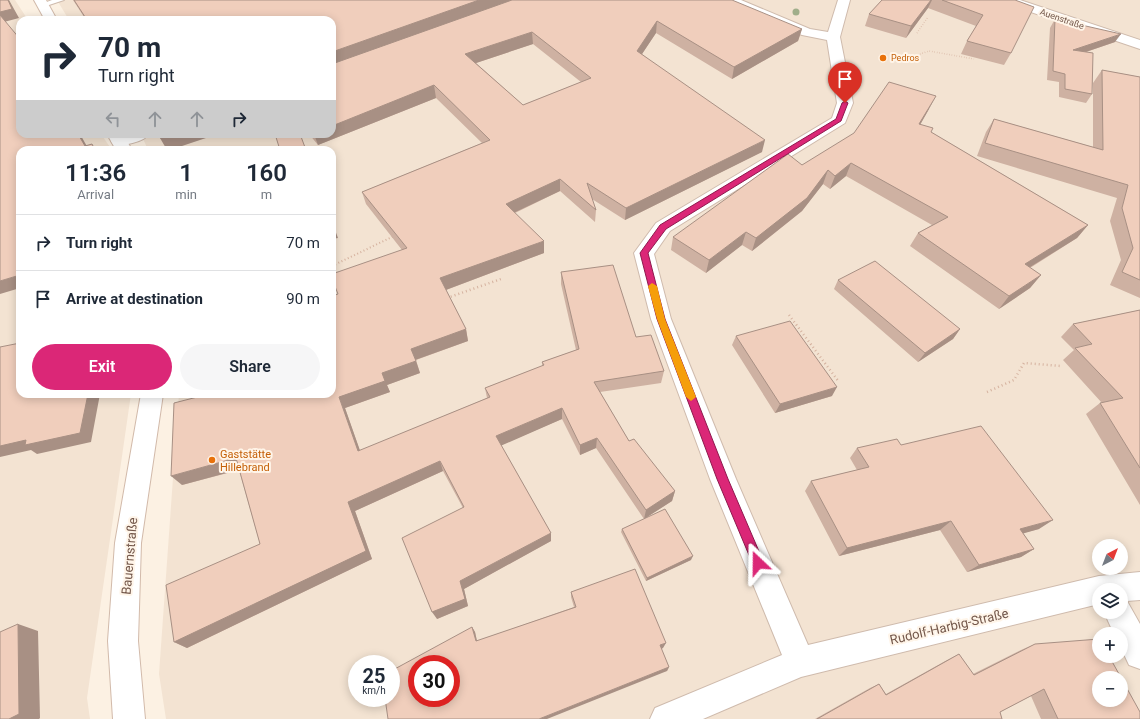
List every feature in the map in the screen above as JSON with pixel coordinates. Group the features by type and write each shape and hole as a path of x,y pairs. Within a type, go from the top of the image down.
{"street":[{"path":"730,0 807,32 833,37"},
{"path":"800,662 722,479 661,319 644,253 663,227 839,120 845,103 833,37 844,0"},
{"name":"Auenstraße","path":"1008,0 1140,45"},
{"path":"42,2 49,16"},
{"path":"120,142 130,138"},
{"name":"Bauernstraße","path":"125,717 124,642 128,543 151,398"},
{"name":"Rudolf-Harbig-Straße","path":"1128,589 1140,586"},
{"name":"Rudolf-Harbig-Straße","path":"666,719 800,662 1092,597"},
{"path":"1120,619 1140,654"}],"lane":[{"path":"42,2 60,0"}],"path":[{"path":"917,33 928,17"},
{"path":"920,54 929,51 974,59"},
{"path":"336,264 395,235"},
{"path":"442,300 501,279"},
{"path":"789,315 839,382"},
{"path":"987,392 1016,380 1024,363 1061,366"}],"shaded area":[{"path":"0,0 15,0 25,16 16,16 16,138 104,138 109,146 16,146 16,398 130,398 87,698 90,719 0,719"},
{"path":"57,0 1140,0 1140,719 166,719 159,674 179,398 336,398 336,146 146,146 143,138 336,138 336,16 67,16"}],"building":[{"path":"0,0 8,0 12,9 0,12"},
{"path":"74,0 479,0 336,51 336,16 84,16"},
{"path":"512,0 732,0 802,29 734,67 657,21 637,51 765,140 626,208 587,183 596,210 560,179 506,204 544,241 440,278 466,329 411,349 416,361 382,373 385,381 339,397 358,451 490,397 485,388 544,365 542,362 579,349 561,272 613,265 636,337 651,335 664,371 594,382 629,441 634,439 675,491 646,510 597,438 580,445 562,408 496,436 551,533 460,581 465,599 432,612 402,538 464,507 440,461 348,502 366,551 174,642 166,585 260,544 236,458 171,476 174,403 193,398 336,398 336,295 338,294 336,289 336,273 407,248 362,192 490,140 434,85 336,124 336,63","holes":["532,32 591,78 523,105 465,54"]},
{"path":"882,0 931,0 911,26 869,14"},
{"path":"942,0 1015,0 1034,7 1011,53 967,41 983,15"},
{"path":"0,15 16,34 16,138 80,138 85,146 16,146 16,276 0,281"},
{"path":"1055,19 1121,34 1073,50 1093,53 1092,94 1065,89 1065,74 1053,71"},
{"path":"1102,70 1140,77 1140,280 1122,272 1133,248 1122,208 1128,185 985,143 994,119 1103,150"},
{"path":"889,82 936,96 919,124 933,128 931,132 1088,225 1025,264 1041,275 1009,296 918,233 948,217 851,163 835,176 828,170 807,198 756,238 746,232 709,260 673,237 788,154 802,165 854,133"},
{"path":"276,138 302,138 304,146 279,146"},
{"path":"875,261 960,329 925,353 838,280"},
{"path":"1140,310 1140,468 1100,403 1123,398 1075,348 1092,344 1073,324"},
{"path":"790,321 837,387 780,404 736,336"},
{"path":"16,344 16,398 87,398 80,433 25,445 26,440 0,446 0,347"},
{"path":"981,426 1053,520 1020,529 1034,549 979,565 951,521 847,548 811,481 869,467 857,448 897,439 901,445"},
{"path":"665,509 693,556 647,578 622,529"},
{"path":"635,569 666,643 660,645 669,667 539,719 388,719 386,707 400,707 400,666 408,662 408,707 460,707 460,655 420,655 472,627 476,641 576,607 571,592"},
{"path":"18,624 19,714 9,719 0,719 0,632"},
{"path":"1092,640 1092,663 1113,663 1117,671 1092,671 1092,707 1128,707 1128,690 1140,712 1140,719 1058,719 1044,689 1000,712 1002,719 817,719 879,684 886,695 959,654 974,675 1035,644"}],"slow traffic":[{"path":"652,286 661,319 691,397"}],"place":[{"name":"Pedros","path":"883,58"},
{"name":"Gaststätte Hillebrand","path":"212,460"}],"route":[{"path":"758,563 722,479 661,319 644,253 663,227 839,120 845,103"}]}
